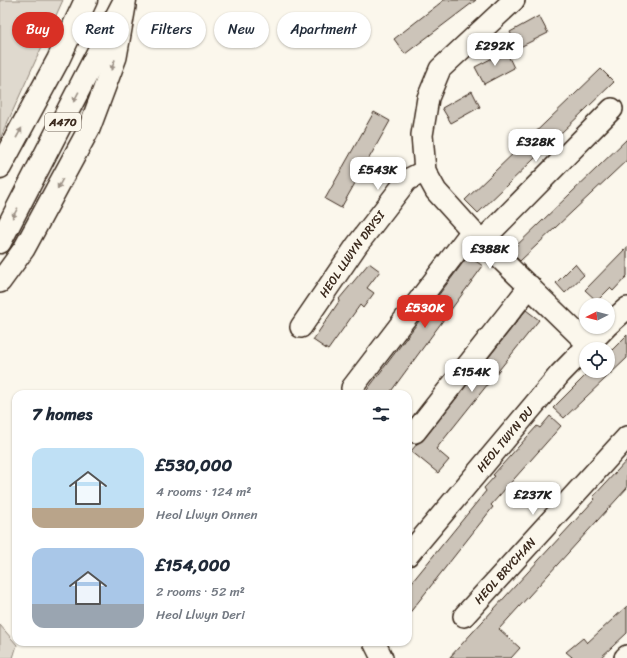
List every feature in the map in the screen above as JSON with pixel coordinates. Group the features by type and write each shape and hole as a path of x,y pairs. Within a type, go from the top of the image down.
{"highway":[{"name":"A470","path":"0,167 58,60 86,0"},
{"name":"A470","path":"0,242 125,0"}],"street":[{"path":"58,60 77,0"},
{"path":"0,282 24,249 89,129 116,57 125,0"},
{"path":"514,0 440,69 428,98 422,135 425,171 436,191 477,235 586,342"},
{"path":"352,388 477,235 612,109"},
{"name":"HEOL LLWYN DRYSI","path":"301,327 357,245 407,180 425,171"},
{"path":"415,432 530,286"},
{"name":"HEOL TWYN DU","path":"615,319 627,308"},
{"name":"HEOL TWYN DU","path":"590,342 599,334"},
{"name":"HEOL TWYN DU","path":"412,550 560,374 579,354"},
{"name":"HEOL BRYCHAN","path":"464,616 627,437"},
{"path":"376,646 382,658"}],"shaded area":[{"path":"0,0 63,0 58,12 12,12 12,48 41,48 0,139"},
{"path":"0,625 12,639 12,646 17,646 13,658 0,658"}],"building":[{"path":"444,0 476,0 405,54 394,39"},
{"path":"539,16 548,33 518,48 510,32"},
{"path":"506,51 514,68 484,84 475,67"},
{"path":"601,69 614,82 478,213 465,200"},
{"path":"472,91 480,107 451,123 442,108"},
{"path":"374,112 390,121 341,208 325,199"},
{"path":"627,139 627,160 520,261 513,254 513,249"},
{"path":"627,247 627,276 613,291 610,288 600,298 594,298 585,290"},
{"path":"468,256 483,266 392,390 367,390"},
{"path":"369,263 380,271 367,288 374,293 363,308 360,305 328,350 313,340 340,300 339,299"},
{"path":"575,264 584,275 565,293 556,283"},
{"path":"526,310 539,320 436,449 449,460 438,473 412,452 418,443 424,439"},
{"path":"627,335 627,358 615,369 615,347"},
{"path":"583,378 606,378 564,418 553,408"},
{"path":"550,416 561,426 491,505 493,507 412,610 412,582 486,491 484,488 495,476 493,475 537,426 540,428"},
{"path":"627,460 627,488 499,629 520,648 511,658 449,658 595,499 593,497"},
{"path":"627,606 627,633 612,647 600,658 571,658 572,657 566,652 583,638 587,643"}]}
